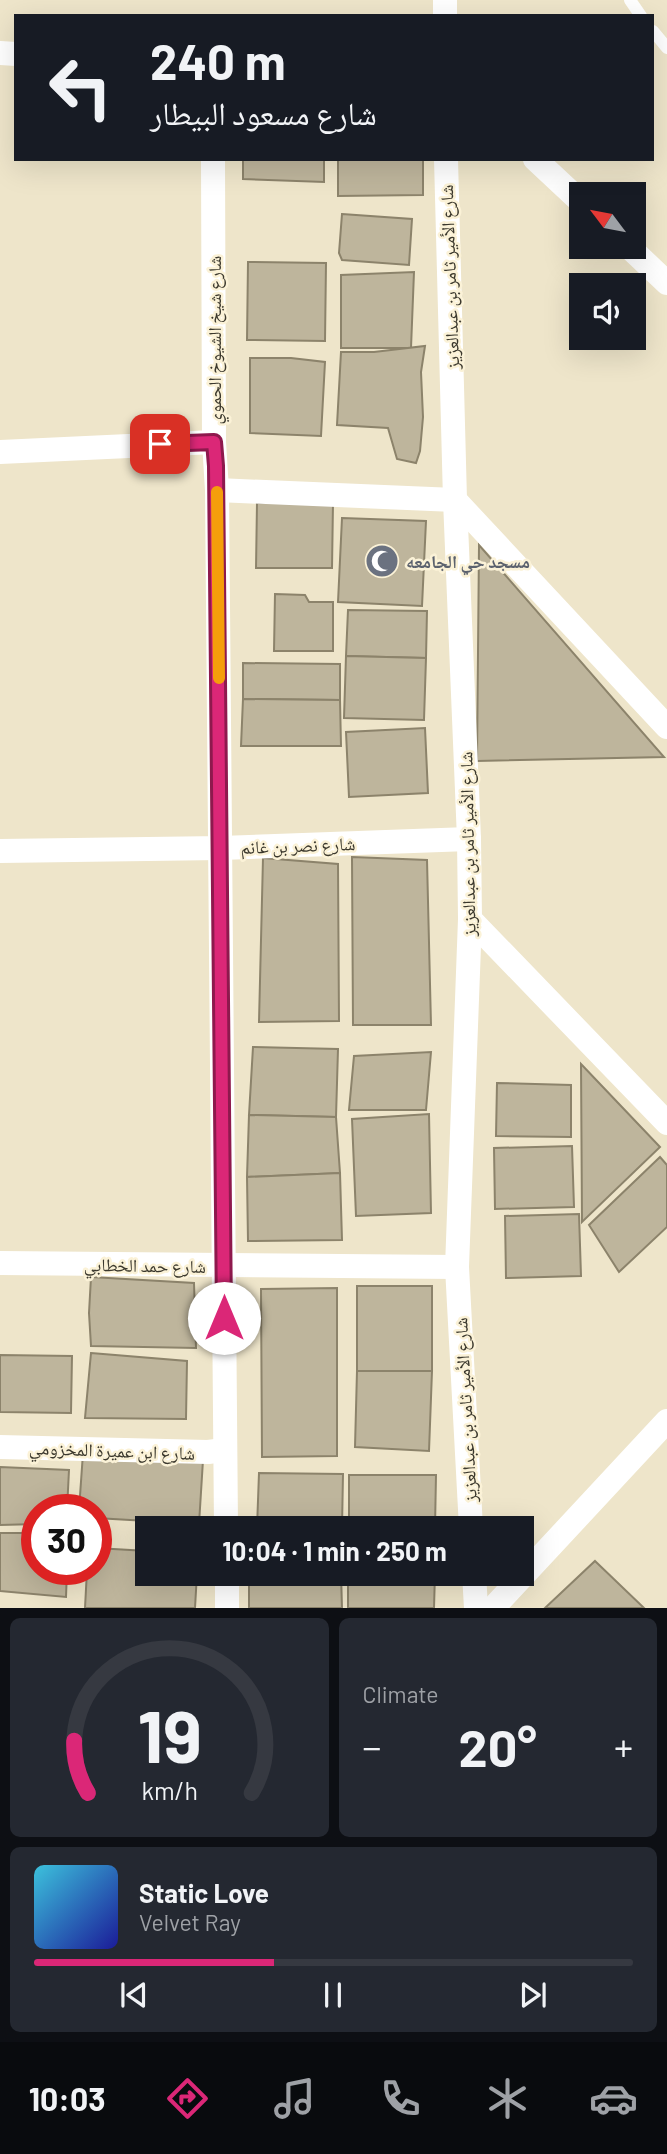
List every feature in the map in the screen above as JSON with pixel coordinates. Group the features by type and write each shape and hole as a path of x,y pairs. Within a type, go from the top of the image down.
{"street":[{"name":"شارع شيخ الشيوخ الحموي","path":"213,161 226,1516"},
{"name":"شارع الأمير ثامر بن عبدالعزيز","path":"446,161 455,500 469,839 470,919 457,1267 470,1516"},
{"path":"537,161 569,191"},
{"path":"642,259 667,282"},
{"path":"0,452 214,442"},
{"path":"217,490 455,500 667,727"},
{"name":"شارع نصر بن غانم","path":"0,851 220,848 469,839"},
{"path":"470,919 667,1123"},
{"name":"شارع حمد الخطابي","path":"0,1263 457,1267"},
{"path":"493,1608 667,1421"},
{"name":"شارع ابن عميرة المخزومي","path":"0,1447 208,1452 224,1450"},
{"path":"226,1586 227,1608"},
{"path":"474,1586 475,1608"}],"lane":[{"path":"654,32 667,48"}],"building":[{"path":"243,161 324,161 324,182 243,179"},
{"path":"338,161 423,161 423,195 338,196"},
{"path":"342,214 412,219 409,265 342,260 339,253"},
{"path":"248,262 326,263 325,341 247,340"},
{"path":"414,272 411,348 341,348 341,275"},
{"path":"425,346 421,372 423,417 420,451 416,463 397,459 388,428 337,425 341,352 374,352"},
{"path":"250,358 291,358 325,362 321,436 250,433"},
{"path":"257,503 333,503 332,568 256,568"},
{"name":"مسجد حي الجامعه","path":"342,518 426,521 422,606 338,602"},
{"path":"479,545 664,757 477,761"},
{"path":"275,594 305,595 309,602 333,602 333,651 274,651"},
{"path":"348,610 427,611 426,658 346,656"},
{"path":"346,656 426,658 424,720 344,718"},
{"path":"243,663 340,664 340,700 243,699"},
{"path":"243,699 340,700 341,746 241,746"},
{"path":"425,728 428,793 349,797 346,732"},
{"path":"352,857 427,860 431,1025 353,1025"},
{"path":"263,858 338,864 339,1021 259,1022"},
{"path":"253,1047 338,1049 336,1117 249,1115"},
{"path":"431,1052 426,1110 349,1110 354,1056"},
{"path":"581,1064 660,1147 582,1222"},
{"path":"497,1083 571,1085 571,1137 496,1136"},
{"path":"429,1114 431,1213 356,1216 352,1119"},
{"path":"249,1115 336,1117 340,1173 247,1177"},
{"path":"572,1146 574,1207 495,1209 494,1148"},
{"path":"660,1157 667,1165 667,1227 619,1272 589,1225"},
{"path":"340,1173 342,1240 248,1241 247,1177"},
{"path":"579,1214 581,1276 506,1278 505,1216"},
{"path":"91,1277 194,1283 196,1348 91,1346"},
{"path":"357,1286 432,1286 432,1371 357,1371"},
{"path":"337,1288 337,1456 262,1457 261,1289"},
{"path":"91,1353 187,1361 186,1419 85,1418"},
{"path":"0,1355 72,1356 71,1413 0,1412"},
{"path":"357,1371 432,1371 429,1451 355,1447"},
{"path":"83,1453 203,1460 200,1516 135,1516 135,1520 112,1519 112,1494 80,1494"},
{"path":"0,1467 69,1470 68,1494 21,1494 21,1524 0,1525"},
{"path":"259,1473 343,1474 342,1516 257,1516"},
{"path":"349,1475 436,1475 435,1516 349,1516"},
{"path":"0,1533 21,1533 21,1585 66,1585 66,1597 0,1591"},
{"path":"112,1549 135,1550 135,1586 196,1586 195,1608 85,1608 86,1585 112,1585"},
{"path":"595,1561 644,1608 545,1608"},
{"path":"249,1586 341,1586 342,1608 249,1608"},
{"path":"348,1586 435,1586 434,1608 348,1608"}],"slow traffic":[{"path":"217,492 219,678"}],"place":[{"name":"مسجد حي الجامعه","path":"382,561"}],"route":[{"path":"160,444 214,442 216,466 224,1318"}]}
